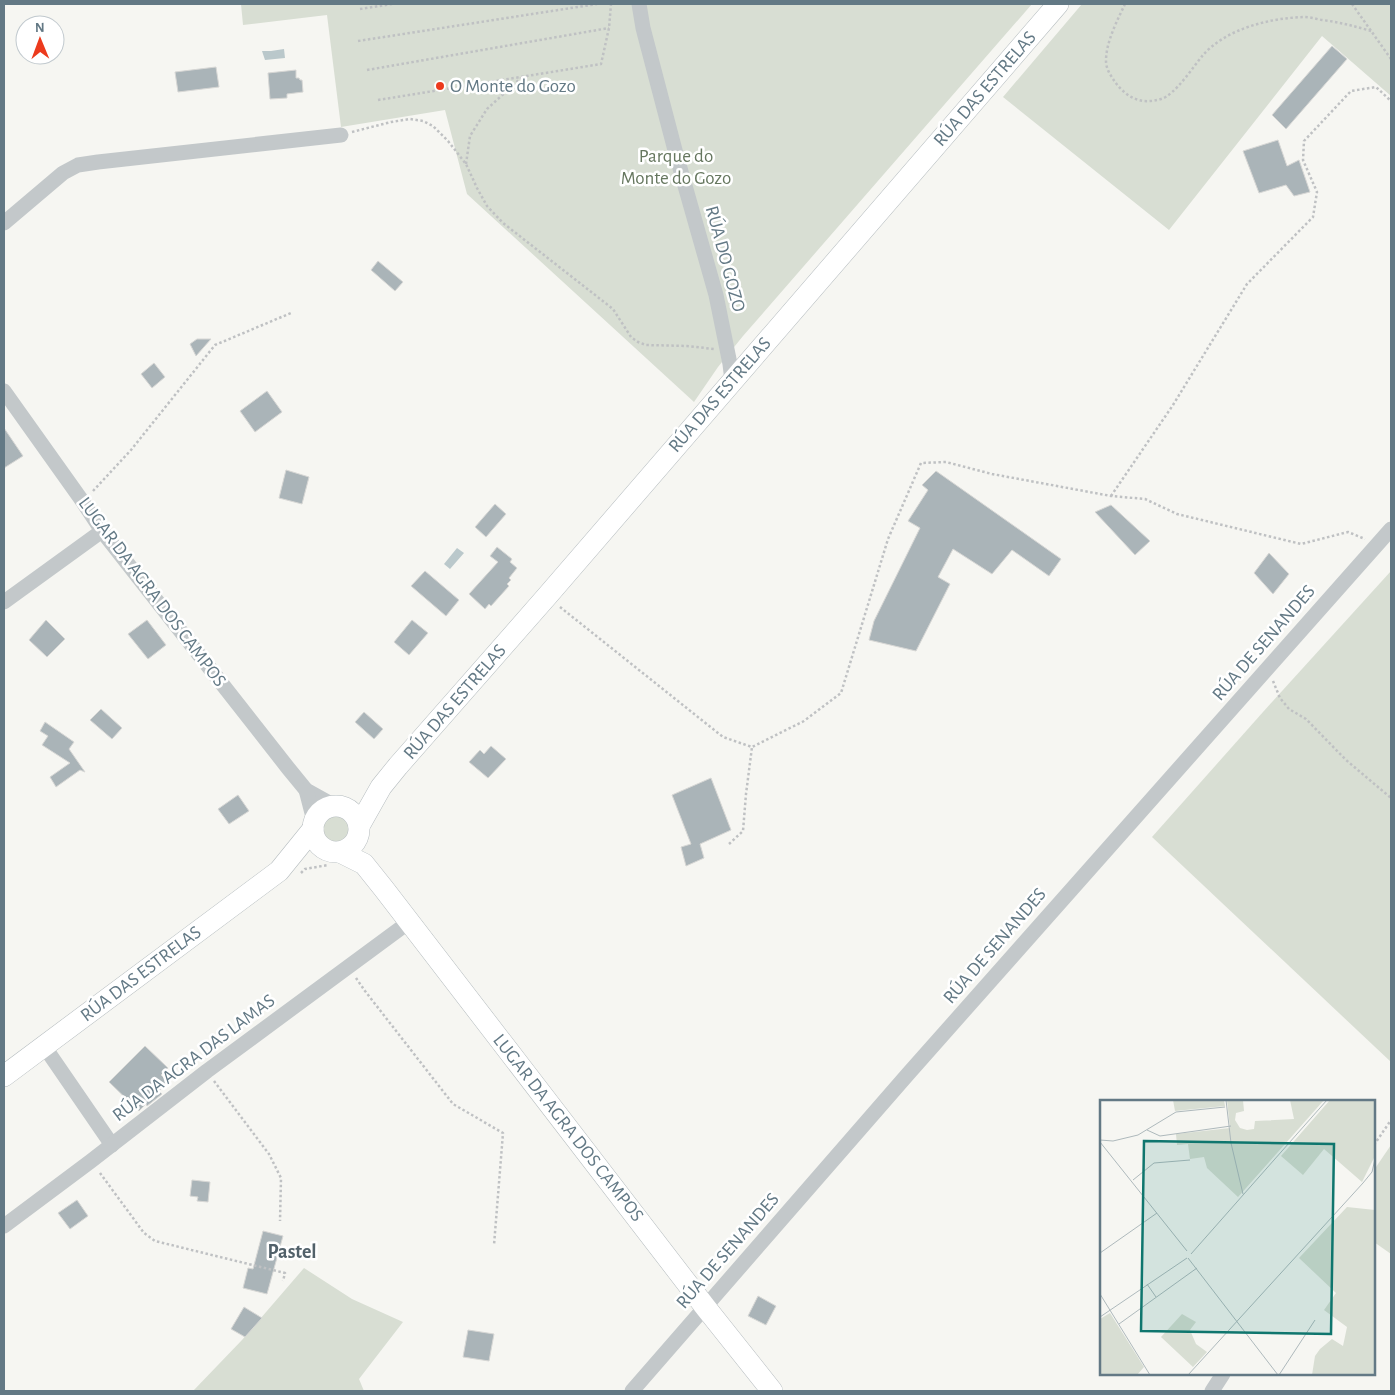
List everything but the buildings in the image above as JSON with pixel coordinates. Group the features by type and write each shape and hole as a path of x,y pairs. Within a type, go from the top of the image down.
{"street":[{"name":"RÚA DO GOZO","path":"638,4 676,154 716,295 732,381"},
{"name":"RÚA DAS ESTRELAS","path":"359,832 381,787 1058,4"},
{"path":"4,223 63,173 78,166 98,162 340,135"},
{"name":"LUGAR DA AGRA DOS CAMPOS","path":"4,391 102,531 288,768 306,790 339,806"},
{"name":"RÚA DE SENANDES","path":"632,1391 915,1067 1391,529"},
{"path":"4,602 102,531"},
{"name":"RÚA DAS ESTRELAS","path":"339,806 381,787"},
{"name":"LUGAR DA AGRA DOS CAMPOS","path":"306,790 313,825"},
{"path":"339,806 353,813 358,820 359,832 351,847 334,855 316,841 313,825 321,810 339,806"},
{"name":"RÚA DAS ESTRELAS","path":"289,873 313,825"},
{"name":"LUGAR DA AGRA DOS CAMPOS","path":"359,832 364,864 772,1391"},
{"name":"RÚA DAS ESTRELAS","path":"4,1076 289,873 334,855"},
{"name":"LUGAR DA AGRA DOS CAMPOS","path":"334,855 364,864"},
{"name":"RÚA DA AGRA DAS LAMAS","path":"4,1226 207,1071 409,922"},
{"path":"44,1046 112,1145"},
{"path":"1212,1391 1222,1375"}],"path":[{"path":"360,9 392,4"},
{"path":"358,41 597,4"},
{"path":"378,100 600,64 609,28 611,4"},
{"path":"1125,4 1108,46 1106,62 1108,70 1122,91 1135,99 1153,101 1169,96 1214,44 1227,36 1255,25 1305,17 1345,23 1371,31"},
{"path":"1352,4 1391,59"},
{"path":"367,70 609,28"},
{"path":"466,164 470,136 487,109 522,77"},
{"path":"1111,496 1173,405 1247,284 1313,217 1318,192 1303,160 1304,141 1351,91 1376,87 1391,100"},
{"path":"340,135 410,119 422,120 434,126 466,164 487,206 503,223 613,309 631,337 646,345 687,346 727,351"},
{"path":"83,502 131,450 215,345 291,313"},
{"path":"562,609 723,737 752,747 804,721 841,692 888,539 922,462 946,462 992,474 1111,496 1144,499 1176,514 1300,544 1348,532 1363,538"},
{"path":"1265,673 1273,681 1280,698 1289,709 1306,719 1346,760 1391,798"},
{"path":"729,844 743,831 752,747"},
{"path":"289,873 305,869 334,855"},
{"path":"349,967 365,991 452,1104 502,1133 494,1246"},
{"path":"207,1071 269,1154 281,1178 280,1220"},
{"path":"1375,1144 1391,1120"},
{"path":"91,1161 144,1233 154,1241 285,1273 283,1281"}],"green space":[{"name":"Parque do Monte do Gozo","path":"241,4 1032,4 743,336 718,367 694,402 467,194 445,110 341,127 327,15 243,25"},
{"path":"1082,4 1391,4 1391,96 1322,36 1169,230 1003,97"},
{"path":"1391,571 1391,1062 1152,837"},
{"path":"336,810 347,815 352,826 347,837 336,842 325,837 320,826 325,815"},
{"path":"1391,1145 1391,1254 1375,1243 1375,1169"},
{"path":"304,1268 352,1299 403,1322 359,1379 364,1391 193,1391 242,1340"}],"shaded area":[{"path":"284,49 285,58 265,60 262,51 271,51"},
{"path":"457,548 464,553 450,569 444,564"}],"place":[{"name":"O Monte do Gozo","path":"440,86"}],"district":[{"name":"Pastel","path":"292,1252"}]}
